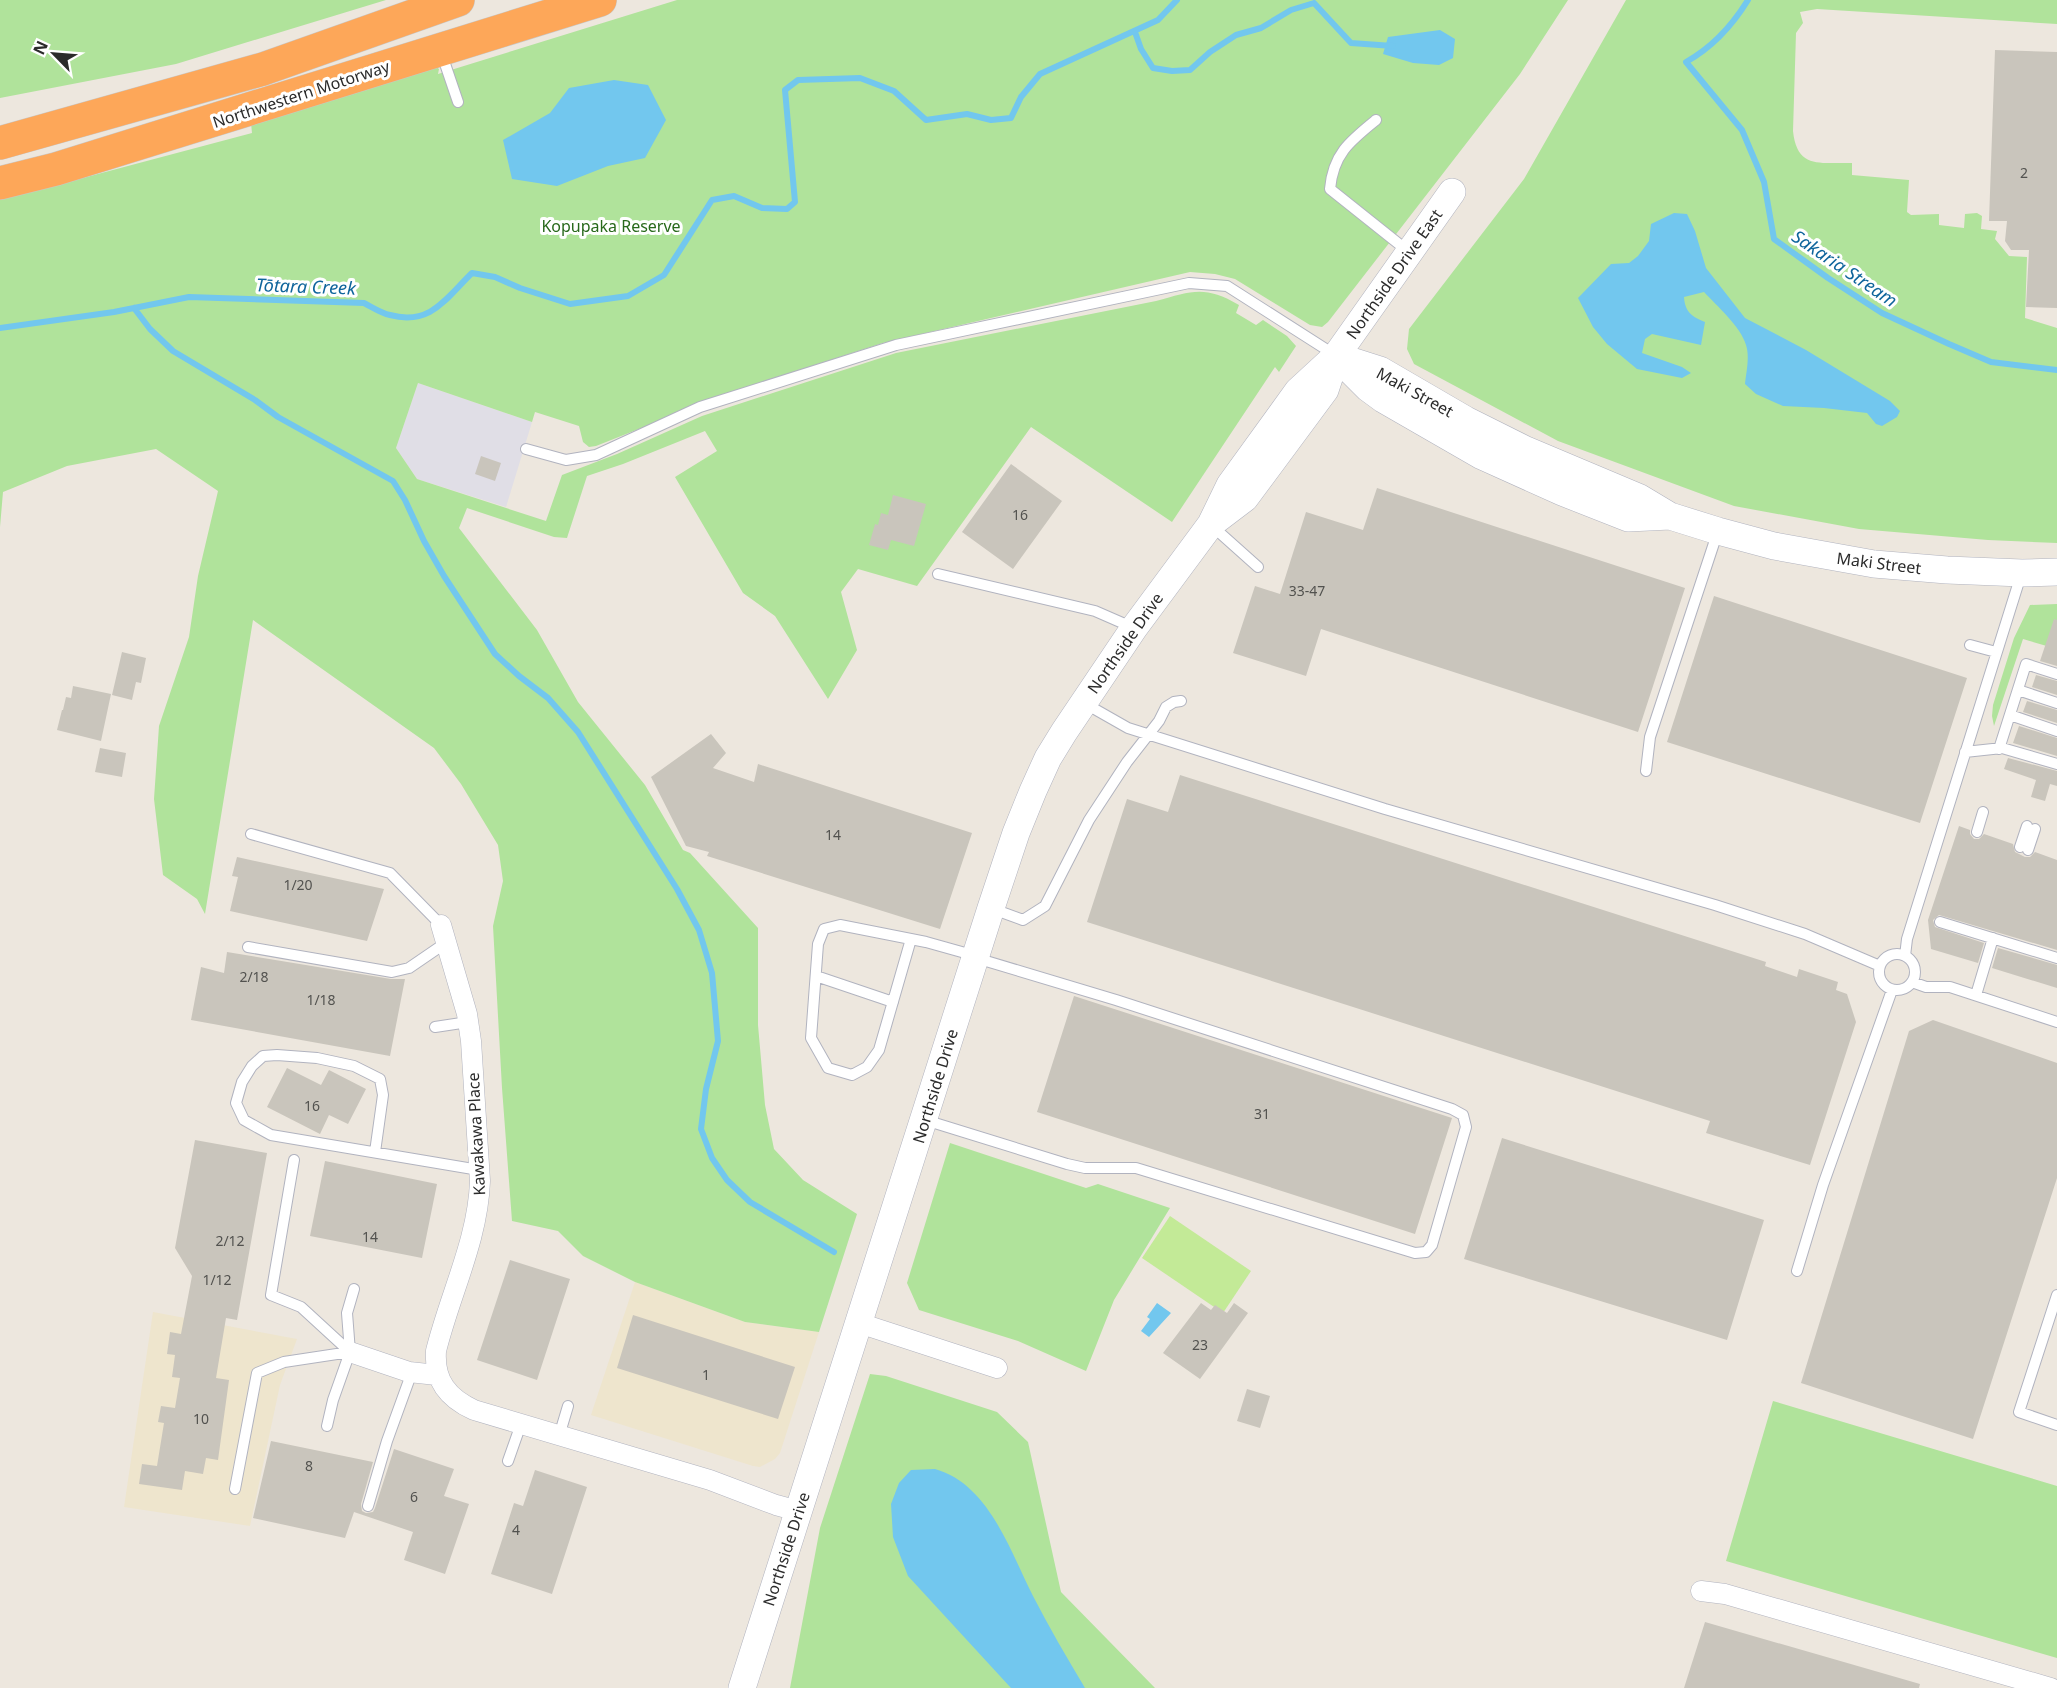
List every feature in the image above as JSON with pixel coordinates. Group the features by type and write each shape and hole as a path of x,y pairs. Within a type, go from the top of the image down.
{"highway":[{"path":"0,143 263,69 458,0"},
{"name":"Northwestern Motorway","path":"0,183 67,166 600,0"}],"street":[{"name":"Northside Drive East","path":"1336,356 1452,192"},
{"name":"Maki Street","path":"1336,356 1368,388 1383,399 1482,456 1562,492 1628,518 1670,516 1774,546 1874,564 1947,570 2057,572"},
{"name":"Northside Drive","path":"742,1688 991,908 1016,833 1033,791 1048,758 1083,702 1210,524 1230,484 1298,391 1336,356"},
{"name":"Kawakawa Place","path":"437,1375 435,1351 475,1228 479,1203 479,1170 468,1022 461,988 444,934"},
{"path":"859,1323 997,1368"},
{"path":"350,1352 412,1372 437,1375 445,1388 463,1405 710,1480 776,1506 798,1511"},
{"path":"1701,1591 1725,1594 2050,1688"}],"lane":[{"path":"440,49 459,102"},
{"path":"1376,120 1348,143 1332,171 1330,189 1409,252"},
{"path":"526,449 566,460 596,456 699,407 896,345 1189,283 1227,286 1336,356"},
{"path":"1210,524 1258,567"},
{"path":"1646,771 1650,737 1718,531"},
{"path":"1905,956 1907,939 2022,573"},
{"path":"939,574 1095,611 1134,628"},
{"path":"1970,645 1996,652"},
{"path":"1999,749 2026,664 2057,674"},
{"path":"2018,690 2057,703"},
{"path":"991,908 1023,920 1045,906 1089,820 1148,734 1160,721 1166,707 1181,701"},
{"path":"1083,702 1128,728 1385,809 1570,862 1805,934 1880,966"},
{"path":"2010,715 2057,731"},
{"path":"1965,752 2002,748 2057,764"},
{"path":"1977,832 1983,812"},
{"path":"2024,848 2031,827"},
{"path":"248,947 392,972 410,968 444,934 390,873 251,834"},
{"path":"1940,922 2057,958"},
{"path":"910,939 879,1050 867,1067 852,1076 828,1068 811,1038 818,944 824,929 840,925 910,939 976,957 1149,1011 1452,1109 1463,1115 1466,1127 1432,1245 1426,1252 1415,1253 1136,1168 1085,1168 1067,1164 925,1119"},
{"path":"1976,995 1993,938"},
{"path":"1899,954 1905,956 1910,959 1915,970 1912,982 1904,989 1887,988 1880,978 1880,966 1887,957 1899,954"},
{"path":"816,976 893,1002"},
{"path":"1912,982 1926,987 1950,987 2057,1022"},
{"path":"1797,1271 1823,1185 1892,990"},
{"path":"435,1027 468,1022"},
{"path":"375,1152 383,1095 380,1079 354,1066 317,1058 263,1056 252,1065 242,1082 236,1103 244,1120 271,1135 479,1170"},
{"path":"294,1160 271,1294 301,1307 350,1352"},
{"path":"327,1426 333,1400 350,1352 347,1313 354,1289"},
{"path":"2057,1295 2019,1412 2057,1425"},
{"path":"235,1489 257,1373 284,1362 350,1352"},
{"path":"368,1506 387,1441 412,1372"},
{"path":"559,1436 568,1406"},
{"path":"508,1461 521,1424"}],"shaded area":[{"path":"418,383 532,422 506,507 417,479 396,448"},
{"path":"635,1282 745,1322 819,1332 780,1453 775,1459 760,1467 753,1466 591,1415"},
{"path":"153,1312 297,1339 280,1385 250,1526 124,1507"}],"green space":[{"path":"0,0 386,0 176,64 0,98"},
{"name":"Kopupaka Reserve","path":"677,0 1568,0 1520,74 1322,327 1310,325 1235,279 1215,274 1190,272 883,343 732,392 589,447 583,442 579,426 535,412 532,422 418,383 396,448 417,479 546,521 562,475 617,454 702,416 896,353 1198,292 1217,295 1239,305 1236,313 1256,325 1263,320 1287,336 1296,346 1279,372 1275,367 1172,522 1031,427 917,586 858,569 841,592 857,650 828,699 775,616 743,593 675,477 717,451 705,431 587,476 567,538 554,537 467,508 459,528 537,630 578,702 645,785 683,850 690,853 758,928 758,1025 765,1105 774,1149 803,1180 857,1214 819,1332 745,1322 635,1282 583,1256 558,1231 512,1221 493,926 503,881 498,845 461,784 434,748 253,620 205,914 197,899 163,875 154,799 159,726 189,637 198,576 218,491 156,449 67,466 3,492 0,527 0,200 252,133 251,123 433,64 439,69 438,74"},
{"path":"1626,0 2057,0 2057,24 1817,9 1800,12 1803,23 1796,33 1793,131 1795,144 1805,158 1821,163 1852,163 1852,175 1909,180 1907,212 1911,215 1939,214 1939,225 1964,228 1965,214 1977,213 1982,216 1981,229 1997,231 1995,239 2009,256 2027,257 2025,318 2057,328 2057,543 1988,540 1859,529 1734,506 1558,441 1414,364 1407,349 1409,329 1524,179"},
{"path":"2057,604 2057,649 2023,639 1994,726 1993,705 2014,638 2030,605"},
{"path":"950,1143 1086,1188 1098,1184 1170,1208 1114,1300 1086,1371 1018,1341 919,1310 907,1283"},
{"path":"1170,1216 1251,1271 1223,1313 1142,1258"},
{"path":"870,1374 886,1376 997,1412 1028,1442 1061,1592 1155,1688 790,1688 820,1528"},
{"path":"1773,1401 2057,1486 2057,1658 1726,1561"}],"water":[{"path":"1440,30 1455,39 1453,58 1439,65 1413,63 1383,54 1388,37"},
{"path":"614,80 648,85 666,120 645,158 608,166 557,186 512,179 503,140 550,113 569,88"},
{"path":"1674,213 1687,214 1695,231 1706,268 1745,318 1806,350 1890,401 1900,411 1897,417 1882,426 1876,424 1867,413 1783,406 1756,394 1745,384 1748,355 1743,338 1728,317 1704,292 1684,297 1690,313 1705,322 1701,345 1652,334 1645,339 1642,353 1682,367 1691,373 1682,378 1637,369 1607,344 1593,327 1578,298 1611,264 1629,263 1638,256 1649,241 1651,224"},
{"path":"1157,1303 1171,1313 1149,1337 1141,1331 1150,1319 1147,1317"},
{"path":"935,1469 954,1477 970,1489 996,1521 1039,1608 1085,1688 1011,1688 908,1576 893,1537 891,1504 899,1483 911,1470"}],"building":[{"path":"1995,50 2057,52 2057,308 2026,307 2029,250 2011,250 2005,241 2007,221 1989,221"},
{"path":"481,456 501,463 495,481 475,474"},
{"path":"1011,464 1062,501 1013,569 962,532"},
{"path":"1377,488 1685,588 1638,732 1321,629 1306,676 1233,653 1255,586 1280,594 1306,512 1363,530"},
{"path":"893,495 926,504 914,546 891,540 888,550 869,545 881,513 888,515"},
{"path":"1714,596 1967,678 1920,823 1667,742"},
{"path":"2054,619 2057,620 2057,666 2040,661"},
{"path":"122,652 146,658 141,683 136,682 132,700 112,695"},
{"path":"2036,675 2057,681 2057,695 2032,687"},
{"path":"73,686 111,694 101,741 57,730 66,697 71,698"},
{"path":"2027,701 2057,710 2057,723 2023,712"},
{"path":"2019,726 2057,738 2057,756 2013,743"},
{"path":"711,734 726,753 713,768 754,782 758,764 972,833 940,929 707,856 709,852 686,846 651,777"},
{"path":"100,748 126,753 122,777 95,772"},
{"path":"2008,758 2057,771 2057,786 2050,784 2045,801 2031,797 2036,780 2004,769"},
{"path":"1180,775 1766,962 1765,966 1797,977 1799,969 1838,982 1836,990 1847,994 1856,1022 1810,1165 1706,1133 1710,1121 1087,922 1127,799 1168,812"},
{"path":"1959,826 1970,830 1974,839 1979,839 1984,834 2013,844 2015,852 2025,857 2030,857 2035,852 2057,860 2057,950 1939,915 1933,920 1935,927 1984,943 1978,963 1931,949 1928,920"},
{"path":"237,857 384,889 367,941 230,911 238,877 232,876"},
{"path":"1998,948 2057,965 2057,988 1992,968"},
{"path":"227,952 391,979 405,979 390,1056 191,1020 201,967 224,973"},
{"path":"1074,996 1452,1118 1415,1234 1037,1112"},
{"path":"1933,1020 2057,1063 2057,1178 1973,1439 1801,1383 1909,1031"},
{"path":"287,1068 321,1085 329,1070 366,1089 348,1124 329,1115 320,1134 267,1107"},
{"path":"1502,1138 1764,1220 1727,1340 1464,1259"},
{"path":"195,1140 267,1153 237,1320 226,1318 216,1378 229,1380 218,1460 206,1458 203,1474 185,1471 182,1490 139,1484 142,1464 157,1466 164,1423 158,1422 161,1406 175,1408 180,1378 172,1377 175,1355 167,1354 170,1332 181,1334 192,1276 175,1248"},
{"path":"325,1161 437,1184 422,1258 310,1236"},
{"path":"510,1260 570,1279 537,1380 477,1360"},
{"path":"1201,1303 1211,1310 1215,1305 1227,1313 1234,1303 1248,1313 1200,1379 1163,1353"},
{"path":"633,1315 795,1367 778,1419 617,1368"},
{"path":"1247,1389 1270,1396 1260,1428 1237,1421"},
{"path":"271,1441 373,1462 361,1504 362,1511 366,1513 373,1512 375,1508 394,1449 454,1469 444,1496 469,1504 445,1574 404,1560 413,1532 354,1512 345,1538 253,1518"},
{"path":"535,1470 587,1487 552,1594 491,1574 514,1503 523,1506"},
{"path":"1705,1622 1920,1684 1919,1688 1684,1688"}],"waterway":[{"name":"Tōtara Creek","path":"0,328 114,312 189,297 364,303 390,315 416,317 437,308 472,273 495,277 520,288 570,304 628,296 664,275 712,200 734,196 762,208 787,209 795,202 785,90 798,80 860,78 894,91 926,120 967,114 991,120 1011,118 1021,97 1040,74 1158,20 1177,0"},
{"name":"Sakaria Stream","path":"1748,0 1721,35 1705,50 1686,62 1742,130 1764,182 1774,239 1882,313 1991,362 2057,370"},
{"name":"Tōtara Creek","path":"1135,32 1141,49 1153,68 1172,71 1190,70 1210,52 1236,35 1261,28 1291,10 1314,3 1351,43 1393,46"},
{"path":"134,308 150,329 173,351 255,400 278,417 393,481 444,576 495,654 548,698 578,732 677,889 699,930 712,973 718,1041 706,1089 701,1129 712,1158 727,1180 750,1202 834,1252"}]}
